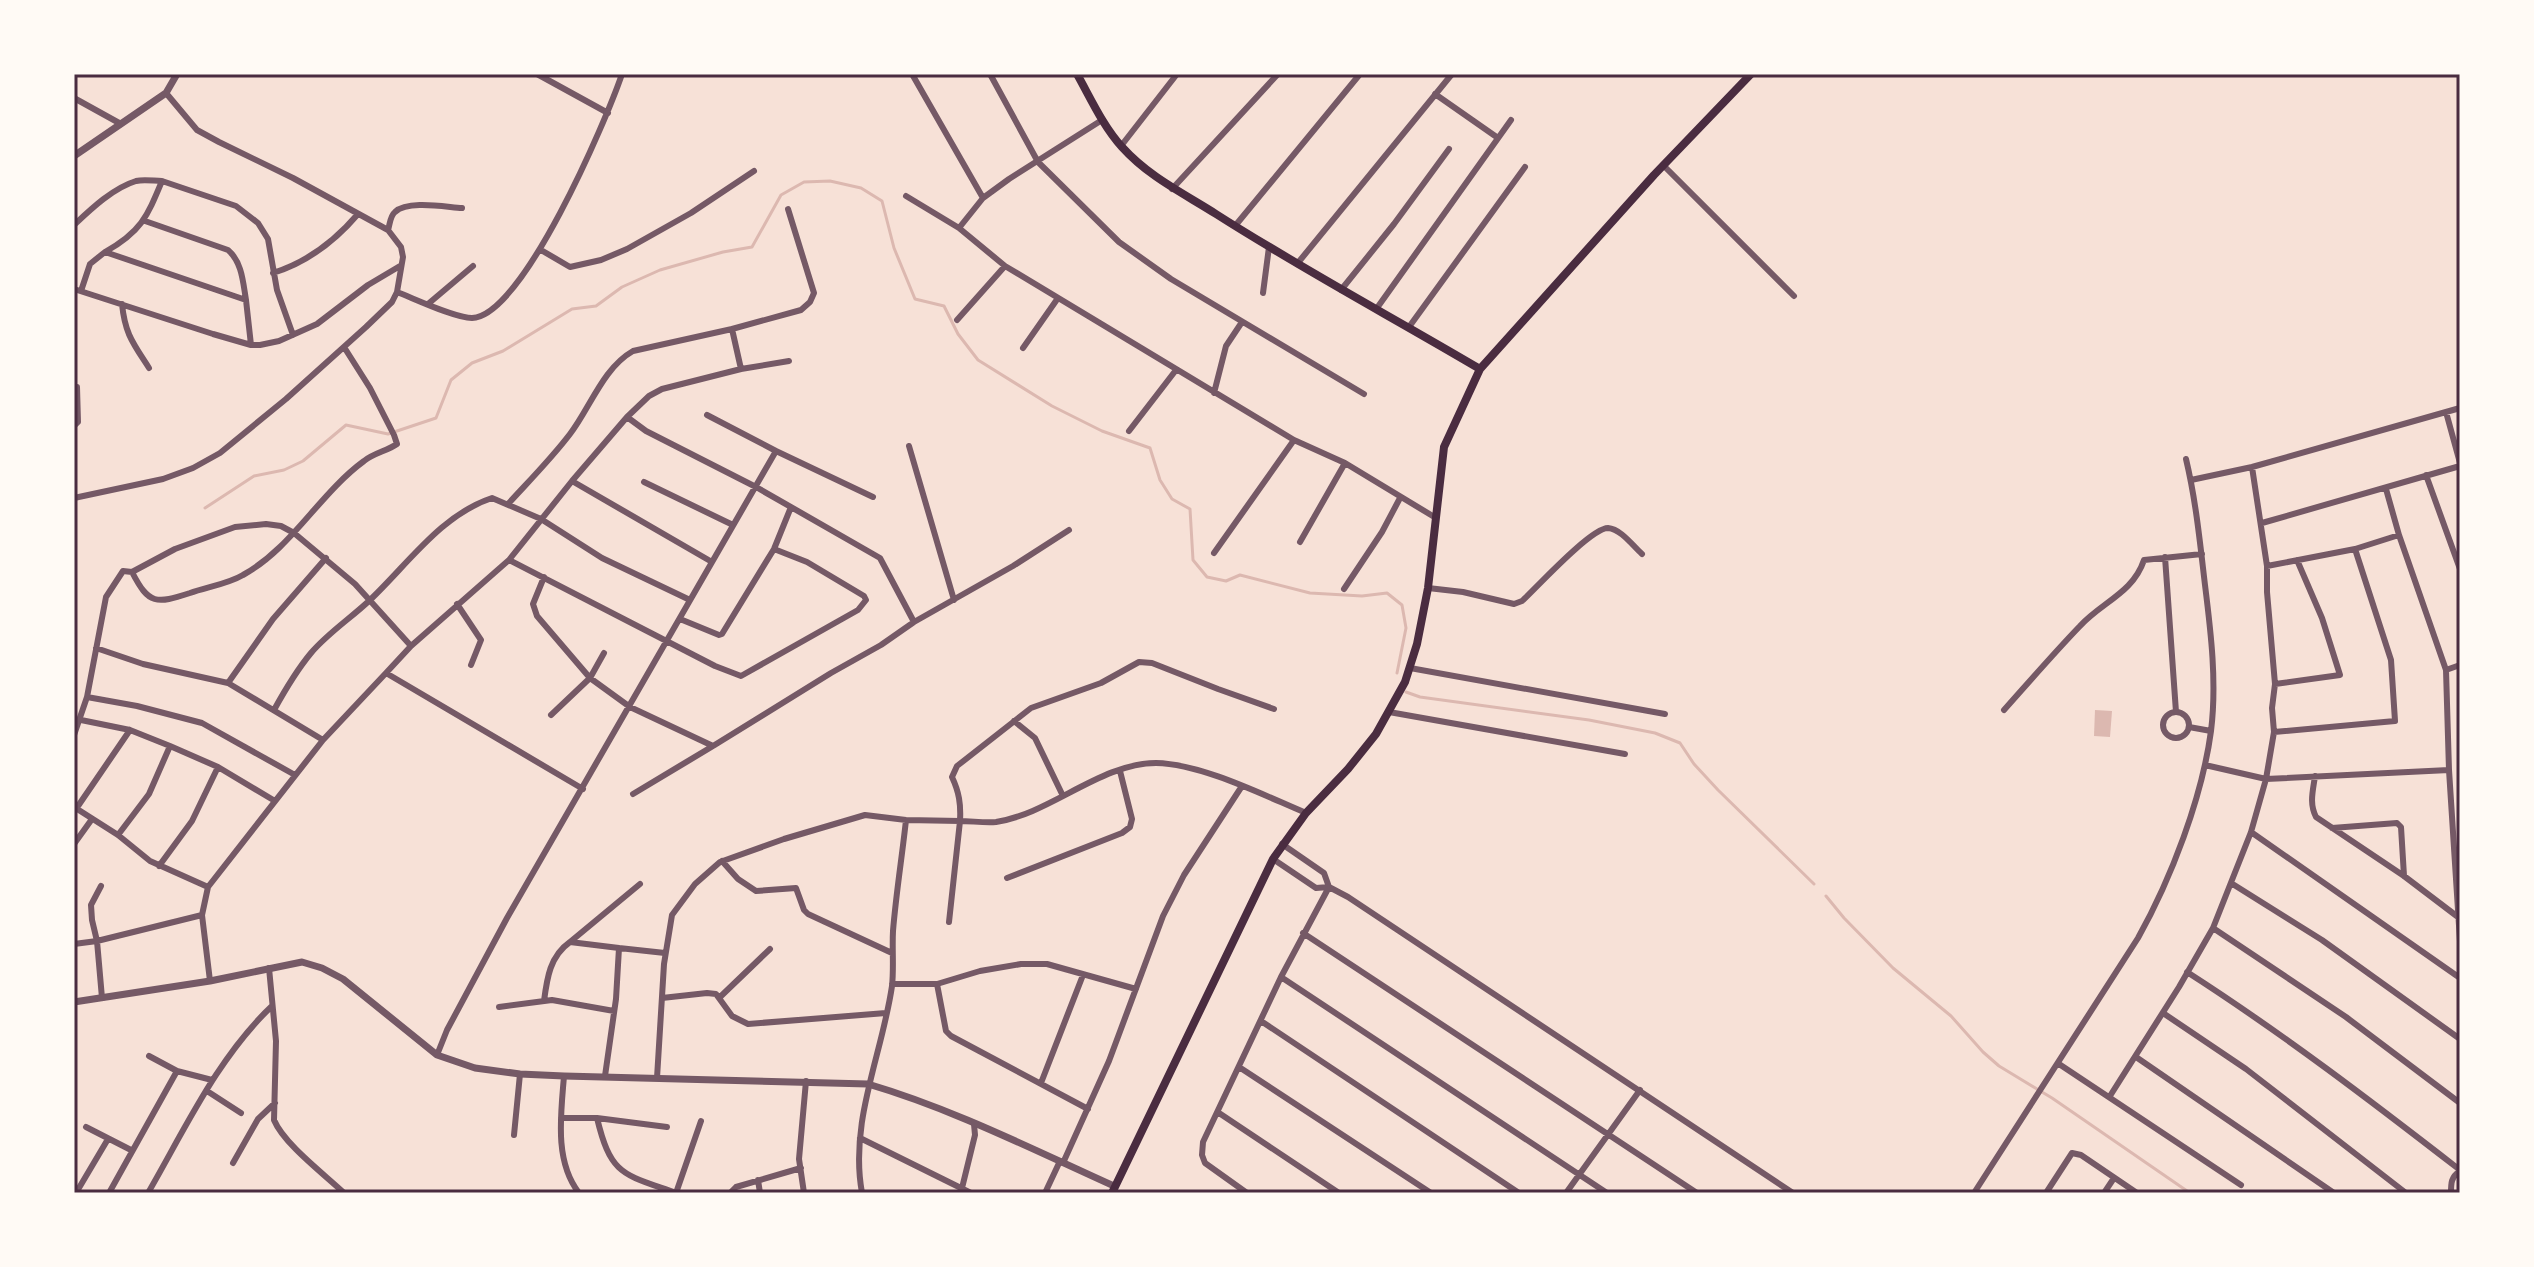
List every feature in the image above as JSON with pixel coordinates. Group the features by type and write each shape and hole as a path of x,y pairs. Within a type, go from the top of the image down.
{"main road":[{"path":"1077,74 1102,120 1121,146 1172,189 1480,369"},
{"path":"1113,1190 1273,859 1306,813 1376,734 1405,682 1417,644 1428,588 1444,447 1480,369 1751,74"}],"street":[{"path":"74,156 166,93 177,74"},
{"path":"537,74 608,113"},
{"path":"397,292 472,318 492,310 541,250 608,113 622,74"},
{"path":"912,74 983,198"},
{"path":"990,74 1038,162 1119,242 1171,279 1364,394"},
{"path":"1121,146 1177,74"},
{"path":"1172,189 1278,74"},
{"path":"1235,226 1360,74"},
{"path":"1297,264 1452,74"},
{"path":"74,498 163,479 193,468 236,440 344,347 386,309 397,292 401,247 388,230 197,130 166,93"},
{"path":"1435,94 1498,138"},
{"path":"74,98 121,124"},
{"path":"959,228 983,198 1102,120"},
{"path":"1377,308 1511,120"},
{"path":"1341,290 1449,149"},
{"path":"1664,166 1794,296"},
{"path":"1409,327 1525,167"},
{"path":"541,250 570,267 601,260 691,213 754,171"},
{"path":"74,225 98,204 139,180 162,181 236,206 258,223 268,239 273,273 293,335"},
{"path":"162,181 145,221 90,264 77,290 251,345 279,341 317,324 368,285 400,266"},
{"path":"906,196 959,228 1005,266 1176,370 1294,440 1345,463 1437,518"},
{"path":"388,230 396,210 408,206 462,208"},
{"path":"508,504 571,433 616,364 626,354 801,310 810,302 814,293 788,209"},
{"path":"273,273 296,265 318,251 339,236 358,214"},
{"path":"145,221 228,250 235,256 246,300 251,345"},
{"path":"1263,293 1269,247"},
{"path":"105,252 246,300"},
{"path":"428,304 473,266"},
{"path":"957,320 1005,266"},
{"path":"1023,348 1058,298"},
{"path":"122,304 124,326 149,368"},
{"path":"1214,393 1226,346 1242,322"},
{"path":"732,329 741,369"},
{"path":"132,572 142,593 159,600 242,576 294,533 333,489 364,461 397,444 370,388 344,347"},
{"path":"210,981 202,915 208,887 323,740 411,646 509,560 572,481 649,396 662,389 741,369 789,361"},
{"path":"1129,431 1176,370"},
{"path":"74,426 78,422 77,387"},
{"path":"2191,480 2252,467 2460,408"},
{"path":"2262,523 2386,489 2460,464 2446,412"},
{"path":"707,415 873,497"},
{"path":"627,417 646,431 756,487 880,558 914,622"},
{"path":"1214,553 1294,440"},
{"path":"909,446 954,600"},
{"path":"437,1055 447,1030 507,918 776,451"},
{"path":"1974,1193 2037,1099 2155,908 2205,765 2214,699 2212,659 2203,546 2186,459"},
{"path":"1300,542 1345,463"},
{"path":"2110,1096 2213,928 2251,832 2266,779 2274,732 2272,708 2275,684 2267,566 2252,467"},
{"path":"2426,475 2460,569"},
{"path":"572,481 712,562"},
{"path":"644,482 733,525"},
{"path":"2386,489 2446,670 2460,941"},
{"path":"274,710 291,679 312,652 370,600 435,533 474,505 492,498 541,519 602,558 690,600"},
{"path":"1344,589 1382,532 1400,498"},
{"path":"680,619 722,634 774,549 791,507"},
{"path":"74,735 87,697 106,597 123,571 132,572 154,559 235,527 266,524 281,526 294,533 326,558 370,600 411,646"},
{"path":"1428,588 1463,592 1514,604 1522,601 1588,538 1605,528 1613,529 1642,554"},
{"path":"633,794 1069,530"},
{"path":"2267,566 2355,549 2399,535"},
{"path":"509,560 733,675 741,676 858,610 866,600 807,562 774,549"},
{"path":"2274,732 2395,721 2391,660 2355,549"},
{"path":"2004,710 2083,623 2125,591 2139,575 2144,560 2202,554"},
{"path":"2165,557 2176,712"},
{"path":"228,683 273,619 326,558"},
{"path":"2275,684 2340,675 2322,618 2297,560"},
{"path":"544,577 533,604 537,616 590,678 630,707 713,746"},
{"path":"457,604 481,640 471,665"},
{"path":"96,648 143,664 228,683 323,740"},
{"path":"551,715 590,678 604,653"},
{"path":"949,922 961,804 953,772 1031,708 1101,683 1139,662 1152,663 1274,709"},
{"path":"2446,670 2460,665"},
{"path":"1410,668 1665,714"},
{"path":"386,673 583,789"},
{"path":"87,697 202,723 295,775"},
{"path":"1389,712 1625,754"},
{"path":"2176,712 2184,714 2189,727 2181,737 2172,737 2164,732 2164,718 2176,712"},
{"path":"81,720 130,730 170,746 218,767 275,801"},
{"path":"1014,721 1035,738 1063,796"},
{"path":"2189,727 2211,731"},
{"path":"130,730 75,808 159,866 208,887"},
{"path":"118,835 149,794 170,746"},
{"path":"657,1078 665,953 672,915 695,884 722,861 865,815 906,820 996,822 1027,813 1120,771 1156,763 1190,768 1306,813"},
{"path":"2205,765 2266,779 2449,770"},
{"path":"159,866 192,821 218,767"},
{"path":"1007,878 1122,833 1130,827 1132,819 1120,771"},
{"path":"2315,776 2311,797 2316,817 2404,876 2458,917"},
{"path":"1045,1193 1088,1109 1163,916 1184,875 1242,786"},
{"path":"74,844 92,819"},
{"path":"862,1193 860,1138 868,1084 892,984 892,953 906,820"},
{"path":"2331,828 2397,823 2401,827 2404,876"},
{"path":"2251,832 2460,978"},
{"path":"1247,1193 1213,1171 1202,1155 1203,1142 1281,977 1329,887 1324,873 1282,844"},
{"path":"1273,859 1316,888 1329,887 1348,897 1793,1193"},
{"path":"722,861 738,879 758,892 796,888 808,914 892,953"},
{"path":"2231,883 2322,940 2460,1039"},
{"path":"544,1001 548,972 561,948 640,884"},
{"path":"101,886 91,905 102,998"},
{"path":"74,944 202,915"},
{"path":"2213,928 2346,1017 2460,1103"},
{"path":"1303,933 1697,1193"},
{"path":"570,942 665,953"},
{"path":"605,1076 619,948"},
{"path":"719,998 770,949"},
{"path":"74,1002 210,981 302,962 322,968 362,993 437,1055 475,1068 564,1076 868,1084 895,1092 1062,1162 1113,1190"},
{"path":"892,984 937,984 980,971 1021,964 1047,964 1136,989"},
{"path":"269,968 276,1041 274,1120 277,1128 344,1193"},
{"path":"2187,972 2329,1069 2460,1170 2451,1181 2451,1193"},
{"path":"1041,1083 1083,975"},
{"path":"1281,977 1607,1193"},
{"path":"937,984 946,1031 951,1036 1088,1109"},
{"path":"662,998 716,994 732,1016 748,1024 886,1013"},
{"path":"499,1007 544,1001 614,1011"},
{"path":"148,1193 212,1080 254,1023 272,1006"},
{"path":"2163,1013 2246,1069 2406,1193"},
{"path":"1261,1021 1519,1193"},
{"path":"149,1056 177,1071 212,1080"},
{"path":"2136,1057 2334,1193"},
{"path":"2059,1064 2241,1185"},
{"path":"1239,1067 1431,1193"},
{"path":"109,1193 177,1071"},
{"path":"514,1135 520,1074"},
{"path":"564,1076 561,1118 565,1161 579,1193"},
{"path":"804,1193 799,1159 806,1081"},
{"path":"1566,1193 1640,1090"},
{"path":"207,1091 241,1113"},
{"path":"233,1163 258,1119 275,1103"},
{"path":"1219,1113 1339,1193"},
{"path":"561,1118 597,1118 667,1127"},
{"path":"597,1118 603,1145 610,1160 623,1174 676,1193 701,1121"},
{"path":"962,1188 975,1135 974,1124"},
{"path":"86,1127 131,1150"},
{"path":"860,1138 971,1193"},
{"path":"76,1193 108,1139"},
{"path":"2046,1193 2072,1153 2081,1155 2137,1193"},
{"path":"730,1193 736,1187 801,1168"},
{"path":"2104,1193 2114,1178"},
{"path":"758,1180 760,1193"}],"shaded area":[{"path":"2095,710 2112,711 2110,737 2094,736"}],"waterway":[{"path":"205,508 254,476 284,470 303,461 346,425 388,434 436,418 451,380 472,363 503,351 572,309 596,306 622,287 660,270 752,247 781,195 804,182 830,181 861,188 882,201 894,248 915,299 944,306 958,334 978,360 1052,406 1102,431 1150,448 1160,480 1172,499 1190,509 1193,560 1207,577 1226,581 1240,575 1310,593 1362,596 1387,593 1402,605 1406,628 1397,673"},
{"path":"1406,692 1420,697 1589,720 1655,733 1680,743 1718,790 1814,884"},
{"path":"1826,896 1893,968 1951,1016 1999,1066 2052,1098 2190,1193"}]}
